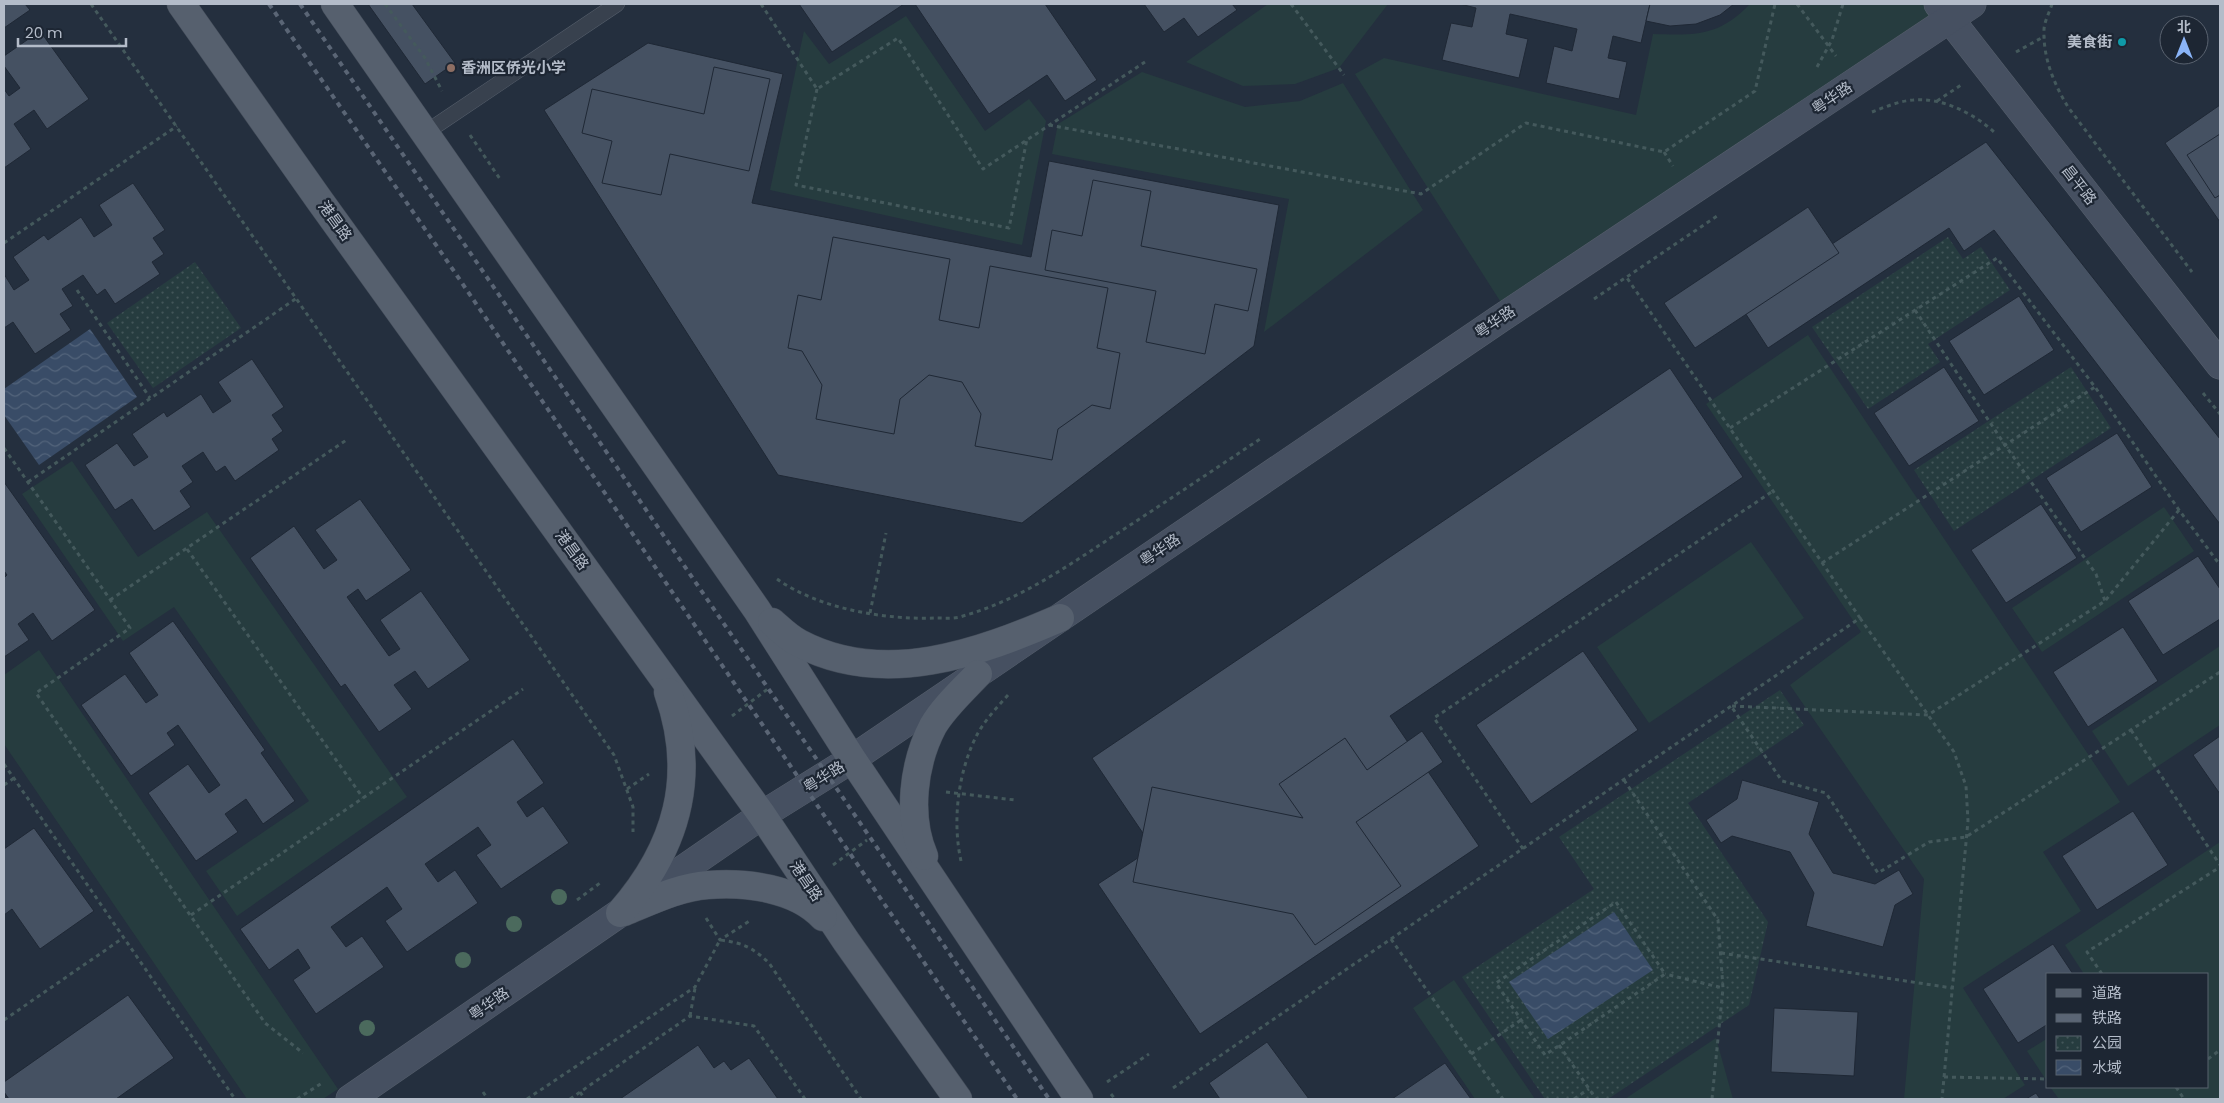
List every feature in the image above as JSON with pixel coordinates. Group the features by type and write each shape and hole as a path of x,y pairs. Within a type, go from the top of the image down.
{"main road":[{"name":"港昌路","path":"181,4 762,815 846,941 958,1099"},
{"path":"336,4 757,610 852,759 1079,1099"},
{"name":"粤华路","path":"350,1099 762,815 852,759 1606,248 1944,12 1972,4"},
{"name":"昌平路","path":"1944,12 2220,365"},
{"path":"757,610 798,643 822,653 846,659 904,664 928,662 978,650 1008,641 1060,618"},
{"path":"938,888 921,849 915,817 920,754 934,725 978,674"},
{"path":"620,913 642,889 659,860 671,834 678,808 681,786 679,738 671,702 662,675"},
{"path":"620,913 668,894 707,884 750,885 789,895 819,912 846,941"}],"lane":[{"path":"425,133 617,4"}],"path":[{"path":"91,4 614,755 633,807 633,839"},
{"path":"385,4 425,58 455,112"},
{"path":"761,4 817,89"},
{"path":"1291,4 1344,75"},
{"path":"1049,125 1421,194 1526,123 1664,152 1755,91 1775,4"},
{"path":"1816,68 1832,40 1843,4"},
{"path":"2052,4 2044,28 2047,59 2055,86 2068,107 2197,279"},
{"path":"1028,139 1009,228 796,185 817,89 898,38 983,168 1145,62"},
{"path":"1867,114 1892,104 1914,99 1936,101 1974,117 2000,139"},
{"path":"4,242 177,126"},
{"path":"1664,152 1673,167 1681,162"},
{"path":"1586,304 1723,212"},
{"path":"1606,248 1954,752 1966,786 1968,821 1942,1099"},
{"path":"1730,428 1997,258 2094,386 2179,510 2220,565"},
{"path":"78,290 150,398"},
{"path":"28,482 296,298"},
{"path":"1915,310 2005,445 2096,574 2105,601"},
{"path":"1822,563 2094,386"},
{"path":"2202,392 2220,414"},
{"path":"775,578 791,589 822,602 870,614 915,619 960,617 994,605 1048,580 1270,433"},
{"path":"110,600 348,439"},
{"path":"4,448 130,628 36,693 266,1023 303,1053"},
{"path":"1523,849 1434,718 1773,491"},
{"path":"1731,706 1928,715 2105,601 2179,510"},
{"path":"870,614 886,533"},
{"path":"187,548 362,798"},
{"path":"1173,1088 1860,618"},
{"path":"1731,706 1782,781 1826,793 1878,873 1929,842 1966,837 2220,672"},
{"path":"191,916 523,688"},
{"path":"962,864 957,843 956,827 960,793 968,756 978,733 1014,689"},
{"path":"2101,973 2087,952 2220,866 2131,730"},
{"path":"4,764 235,1099"},
{"path":"4,784 14,778"},
{"path":"1624,780 1718,920 1723,988 1712,1099"},
{"path":"916,788 1015,800"},
{"path":"574,902 607,878"},
{"path":"1665,974 1545,1055 1496,983 1616,902 1665,974 1723,988"},
{"path":"4,1020 124,938"},
{"path":"1391,939 1503,1099"},
{"path":"690,1016 695,987 720,940 740,943 755,950 769,962 861,1099"},
{"path":"1721,953 1952,988"},
{"path":"527,1099 695,987"},
{"path":"570,1099 690,1016 754,1026 805,1099"},
{"path":"1471,1054 1521,1020"},
{"path":"1559,1045 1596,1099"},
{"path":"2209,1058 2220,1050"},
{"path":"1105,1084 1149,1054"},
{"path":"1944,1077 2046,1079"},
{"path":"297,1099 324,1082"},
{"path":"2177,1088 2184,1099"},
{"path":"1574,1099 1589,1089"},
{"path":"483,1092 488,1099"},
{"path":"580,1092 585,1099"}],"green space":[{"path":"1268,4 1388,4 1339,68 1295,84 1243,86 1186,62"},
{"path":"1750,4 1925,4 1934,17 1502,304 1355,74 1384,58 1636,115 1653,34 1694,34 1706,32 1727,23"},
{"path":"906,16 985,131 1029,99 1046,121 1022,245 770,190 804,31 829,64"},
{"path":"1142,72 1245,107 1300,101 1343,83 1423,210 1264,332 1289,199 1052,154 1058,124"},
{"path":"1948,237 1963,259 1981,247 2010,290 1928,344 1940,362 1868,409 1812,327"},
{"path":"195,262 241,328 153,388 107,323"},
{"path":"1808,335 2120,802 2043,852 2081,911 1963,988 2025,1085 2003,1099 1904,1099 1924,879 1790,685 1861,632 1706,404"},
{"path":"2071,367 2111,428 1954,531 1914,470"},
{"path":"72,461 138,557 207,512 407,797 237,916 206,871 309,801 174,607 123,641 22,494"},
{"path":"2164,507 2194,551 2042,652 2012,608"},
{"path":"1751,542 1804,618 1649,723 1597,647"},
{"path":"2220,646 2220,725 2128,786 2092,731"},
{"path":"39,650 338,1089 323,1099 247,1099 4,744 4,675"},
{"path":"1780,690 1804,725 1688,803 1768,922 1749,1005 1608,1099 1545,1099 1462,977 1594,889 1559,837"},
{"path":"2220,842 2220,1099 2059,1099 2051,1088 2209,1088 2209,973 2083,973 2065,945"},
{"path":"1454,980 1535,1099 1475,1099 1413,1008"},
{"path":"1716,1038 1733,1099 1625,1099"},
{"path":"2046,1039 2046,1080 2027,1051"}],"water":[{"path":"90,329 137,397 39,465 4,415 4,389"},
{"path":"1614,912 1653,970 1548,1039 1509,982"}],"building":[{"path":"4,4 25,4 30,10 4,28"},
{"path":"368,4 412,4 455,63 425,84"},
{"path":"799,4 904,4 832,52"},
{"path":"915,4 1045,4 1097,80 1065,101 1047,75 989,114"},
{"path":"1144,4 1232,4 1237,10 1198,37 1184,18 1164,32"},
{"path":"1460,4 1650,4 1641,43 1613,36 1608,58 1627,62 1619,99 1546,83 1554,46 1572,51 1577,29 1510,14 1506,34 1528,39 1519,78 1442,60 1451,23 1472,27 1476,8"},
{"path":"1650,4 1734,4 1720,15 1696,24 1670,26 1646,21"},
{"path":"40,31 89,99 47,129 34,110 14,124 31,149 4,168 4,89 9,96 20,88 4,66 4,56"},
{"path":"648,43 783,74 752,203 1031,257 1049,161 1279,205 1254,346 1022,523 778,475 544,110"},
{"path":"714,67 770,79 749,171 670,154 661,195 602,183 612,141 582,133 592,89 704,114"},
{"path":"2220,105 2220,222 2165,143"},
{"path":"2220,134 2220,195 2215,198 2187,155"},
{"path":"1986,142 2220,439 2220,524 1994,230 1964,251 1949,228 1768,348 1740,305"},
{"path":"1093,180 1151,191 1141,246 1257,269 1248,311 1215,304 1205,354 1146,342 1156,291 1045,270 1052,230 1082,236"},
{"path":"133,183 165,230 153,238 164,254 152,262 160,274 115,304 105,289 97,295 83,275 62,289 73,306 60,314 71,330 35,354 13,322 4,328 4,274 14,290 29,280 13,257 44,235 48,240 81,217 94,237 112,225 99,205"},
{"path":"1808,207 1839,253 1695,348 1664,303"},
{"path":"833,237 950,259 939,320 979,328 990,266 1108,288 1097,348 1120,353 1110,409 1092,405 1058,429 1052,460 975,446 981,414 962,382 929,375 900,399 894,434 816,419 822,385 802,351 788,348 798,295 821,300"},
{"path":"2019,296 2054,350 1984,395 1949,341"},
{"path":"252,359 284,407 272,415 283,431 272,439 279,450 235,481 225,466 216,472 203,452 182,466 193,482 180,491 191,507 154,531 132,499 115,510 85,465 117,443 134,466 148,457 132,434 164,412 167,417 201,394 213,413 231,401 218,382"},
{"path":"1944,367 1979,421 1909,466 1874,413"},
{"path":"1670,368 1743,477 1390,716 1479,846 1200,1034 1098,884 1153,848 1092,758"},
{"path":"2117,433 2152,487 2081,532 2046,478"},
{"path":"4,482 95,610 52,641 33,613 18,624 29,640 4,657 4,578 7,575 4,571"},
{"path":"360,499 411,570 366,601 358,589 347,597 389,656 400,649 380,620 421,591 470,660 428,689 415,671 394,685 412,709 379,732 345,684 341,687 250,558 294,526 324,569 337,560 315,530"},
{"path":"2041,504 2077,558 2006,603 1971,550"},
{"path":"2198,556 2220,589 2220,619 2163,655 2128,601"},
{"path":"173,621 265,750 261,753 295,801 263,824 246,799 225,814 238,832 196,861 148,793 188,764 209,793 220,785 178,725 167,733 175,745 131,776 81,705 125,674 146,703 158,695 129,653"},
{"path":"2123,627 2158,681 2088,727 2053,672"},
{"path":"1583,651 1638,730 1531,804 1476,725"},
{"path":"1422,731 1443,762 1356,822 1401,886 1315,945 1293,914 1133,882 1152,787 1303,818 1279,784 1345,738 1367,770"},
{"path":"2220,736 2220,794 2193,755"},
{"path":"513,739 544,783 517,802 527,817 543,806 569,843 501,889 476,855 491,845 478,827 425,864 438,882 455,870 478,903 407,952 385,921 402,909 387,887 331,927 346,947 362,936 384,967 316,1014 293,980 310,968 298,949 269,970 240,929"},
{"path":"1742,780 1819,802 1809,834 1833,873 1875,884 1899,870 1913,894 1895,905 1883,947 1806,926 1814,893 1790,852 1732,836 1721,843 1706,820 1737,799"},
{"path":"2133,811 2168,865 2097,910 2062,856"},
{"path":"34,828 94,911 40,949 12,909 4,915 4,849"},
{"path":"2053,944 2072,973 2046,973 2046,1025 2018,1043 1983,989"},
{"path":"128,995 174,1058 116,1099 9,1099 4,1092 4,1082"},
{"path":"1774,1008 1858,1012 1854,1076 1771,1072"},
{"path":"1267,1042 1309,1099 1220,1099 1209,1083"},
{"path":"698,1045 714,1068 724,1061 731,1070 749,1058 778,1099 620,1099"},
{"path":"1445,1063 1471,1099 1392,1099"},
{"path":"2036,1093 2040,1099 2026,1099"}],"railway":[{"path":"269,4 445,258 1017,1099"},
{"path":"300,4 1049,1099"}],"place":[{"name":"美食街","path":"2122,42"},
{"name":"香洲区侨光小学","path":"451,68"}]}
